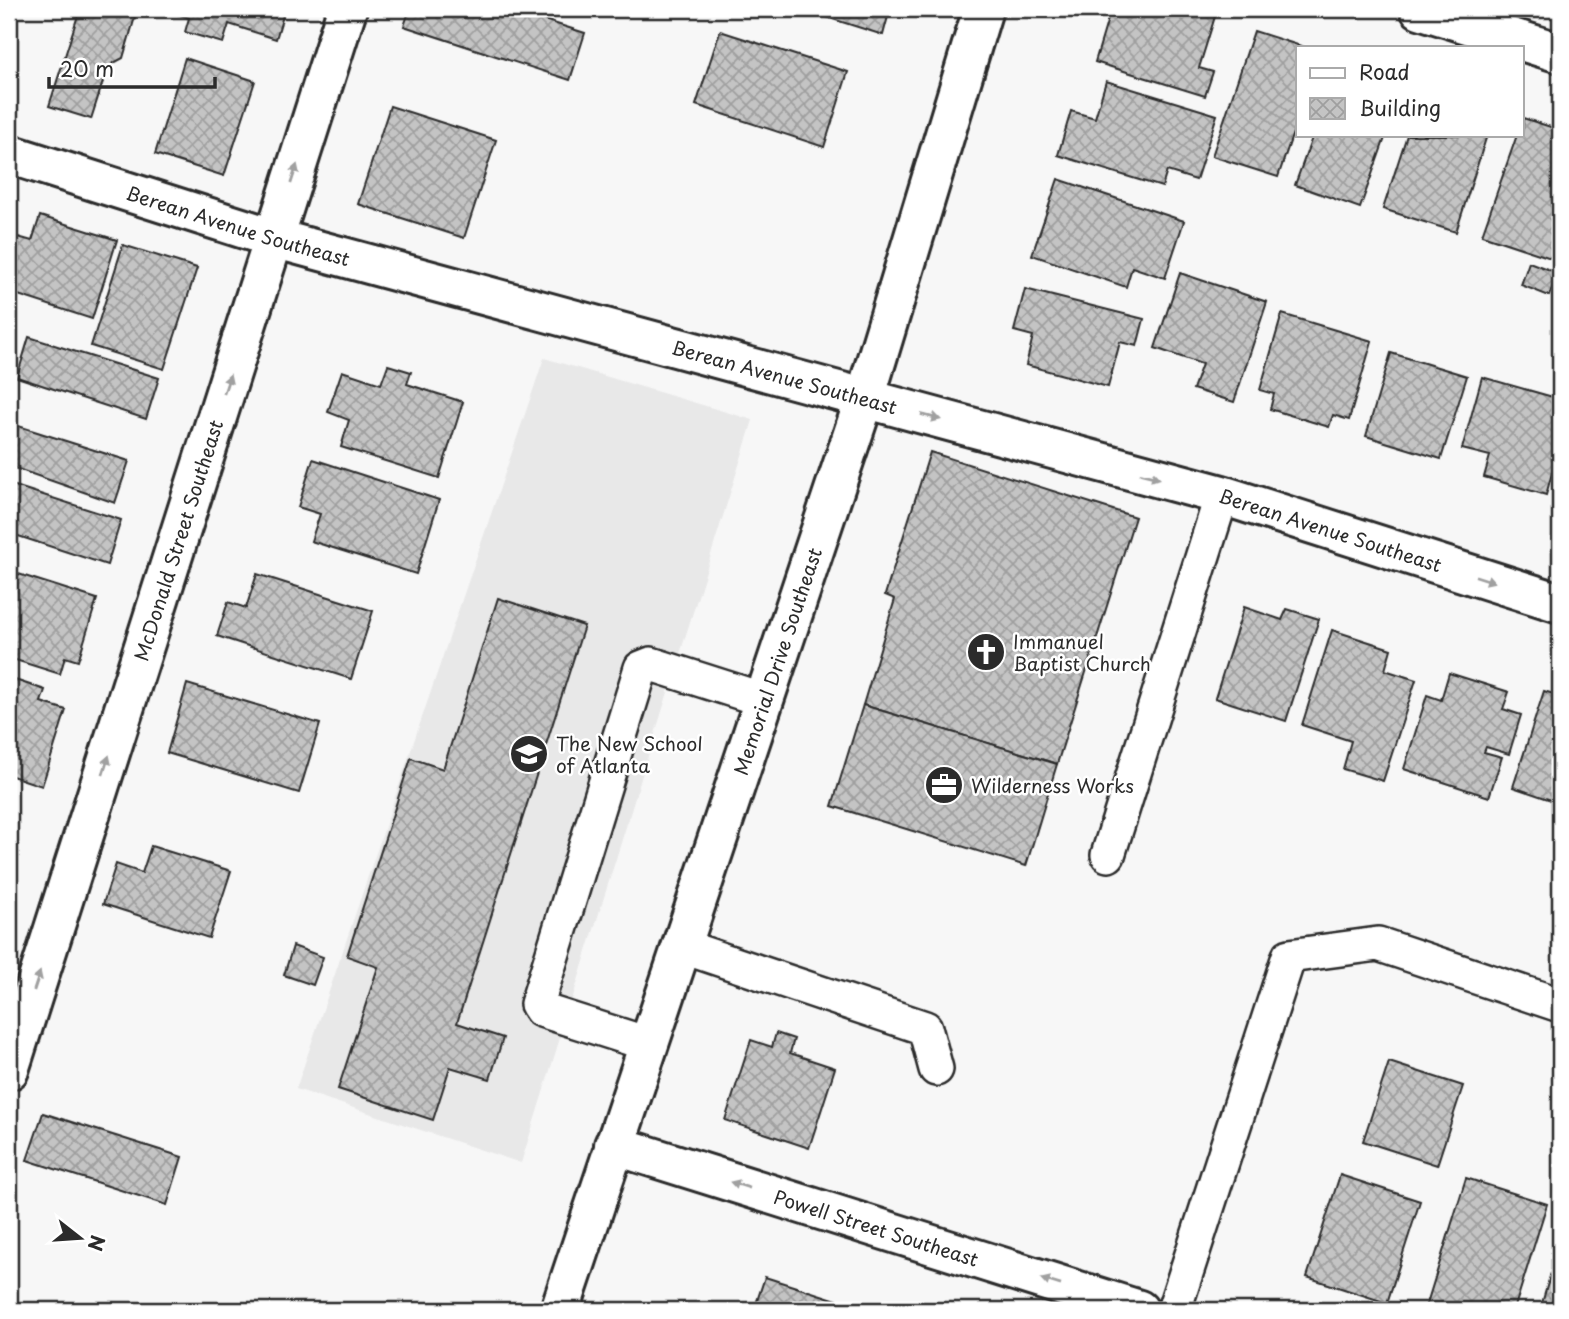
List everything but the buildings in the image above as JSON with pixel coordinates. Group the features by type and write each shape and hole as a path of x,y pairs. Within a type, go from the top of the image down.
{"street":[{"name":"McDonald Street Southeast","path":"9,1070 347,9"},
{"name":"Memorial Drive Southeast","path":"559,1310 865,398 983,9"},
{"path":"1420,9 1560,53"},
{"name":"Berean Avenue Southeast","path":"9,154 273,239 1222,495 1560,603"},
{"name":"Powell Street Southeast","path":"614,1145 1139,1310"}],"lane":[{"path":"1108,855 1222,495"},
{"path":"648,1044 541,1010 537,1004 641,668 651,664 764,699"},
{"path":"1174,1310 1289,956 1378,944 1560,1005"},
{"path":"681,946 925,1028 936,1069"}],"shaded area":[{"name":"The New School of Atlanta","path":"544,358 753,420 521,1163 296,1089"}],"place":[{"name":"Immanuel Baptist Church","path":"986,652"},
{"name":"The New School of Atlanta","path":"529,754"},
{"name":"Wilderness Works","path":"944,785"}]}
